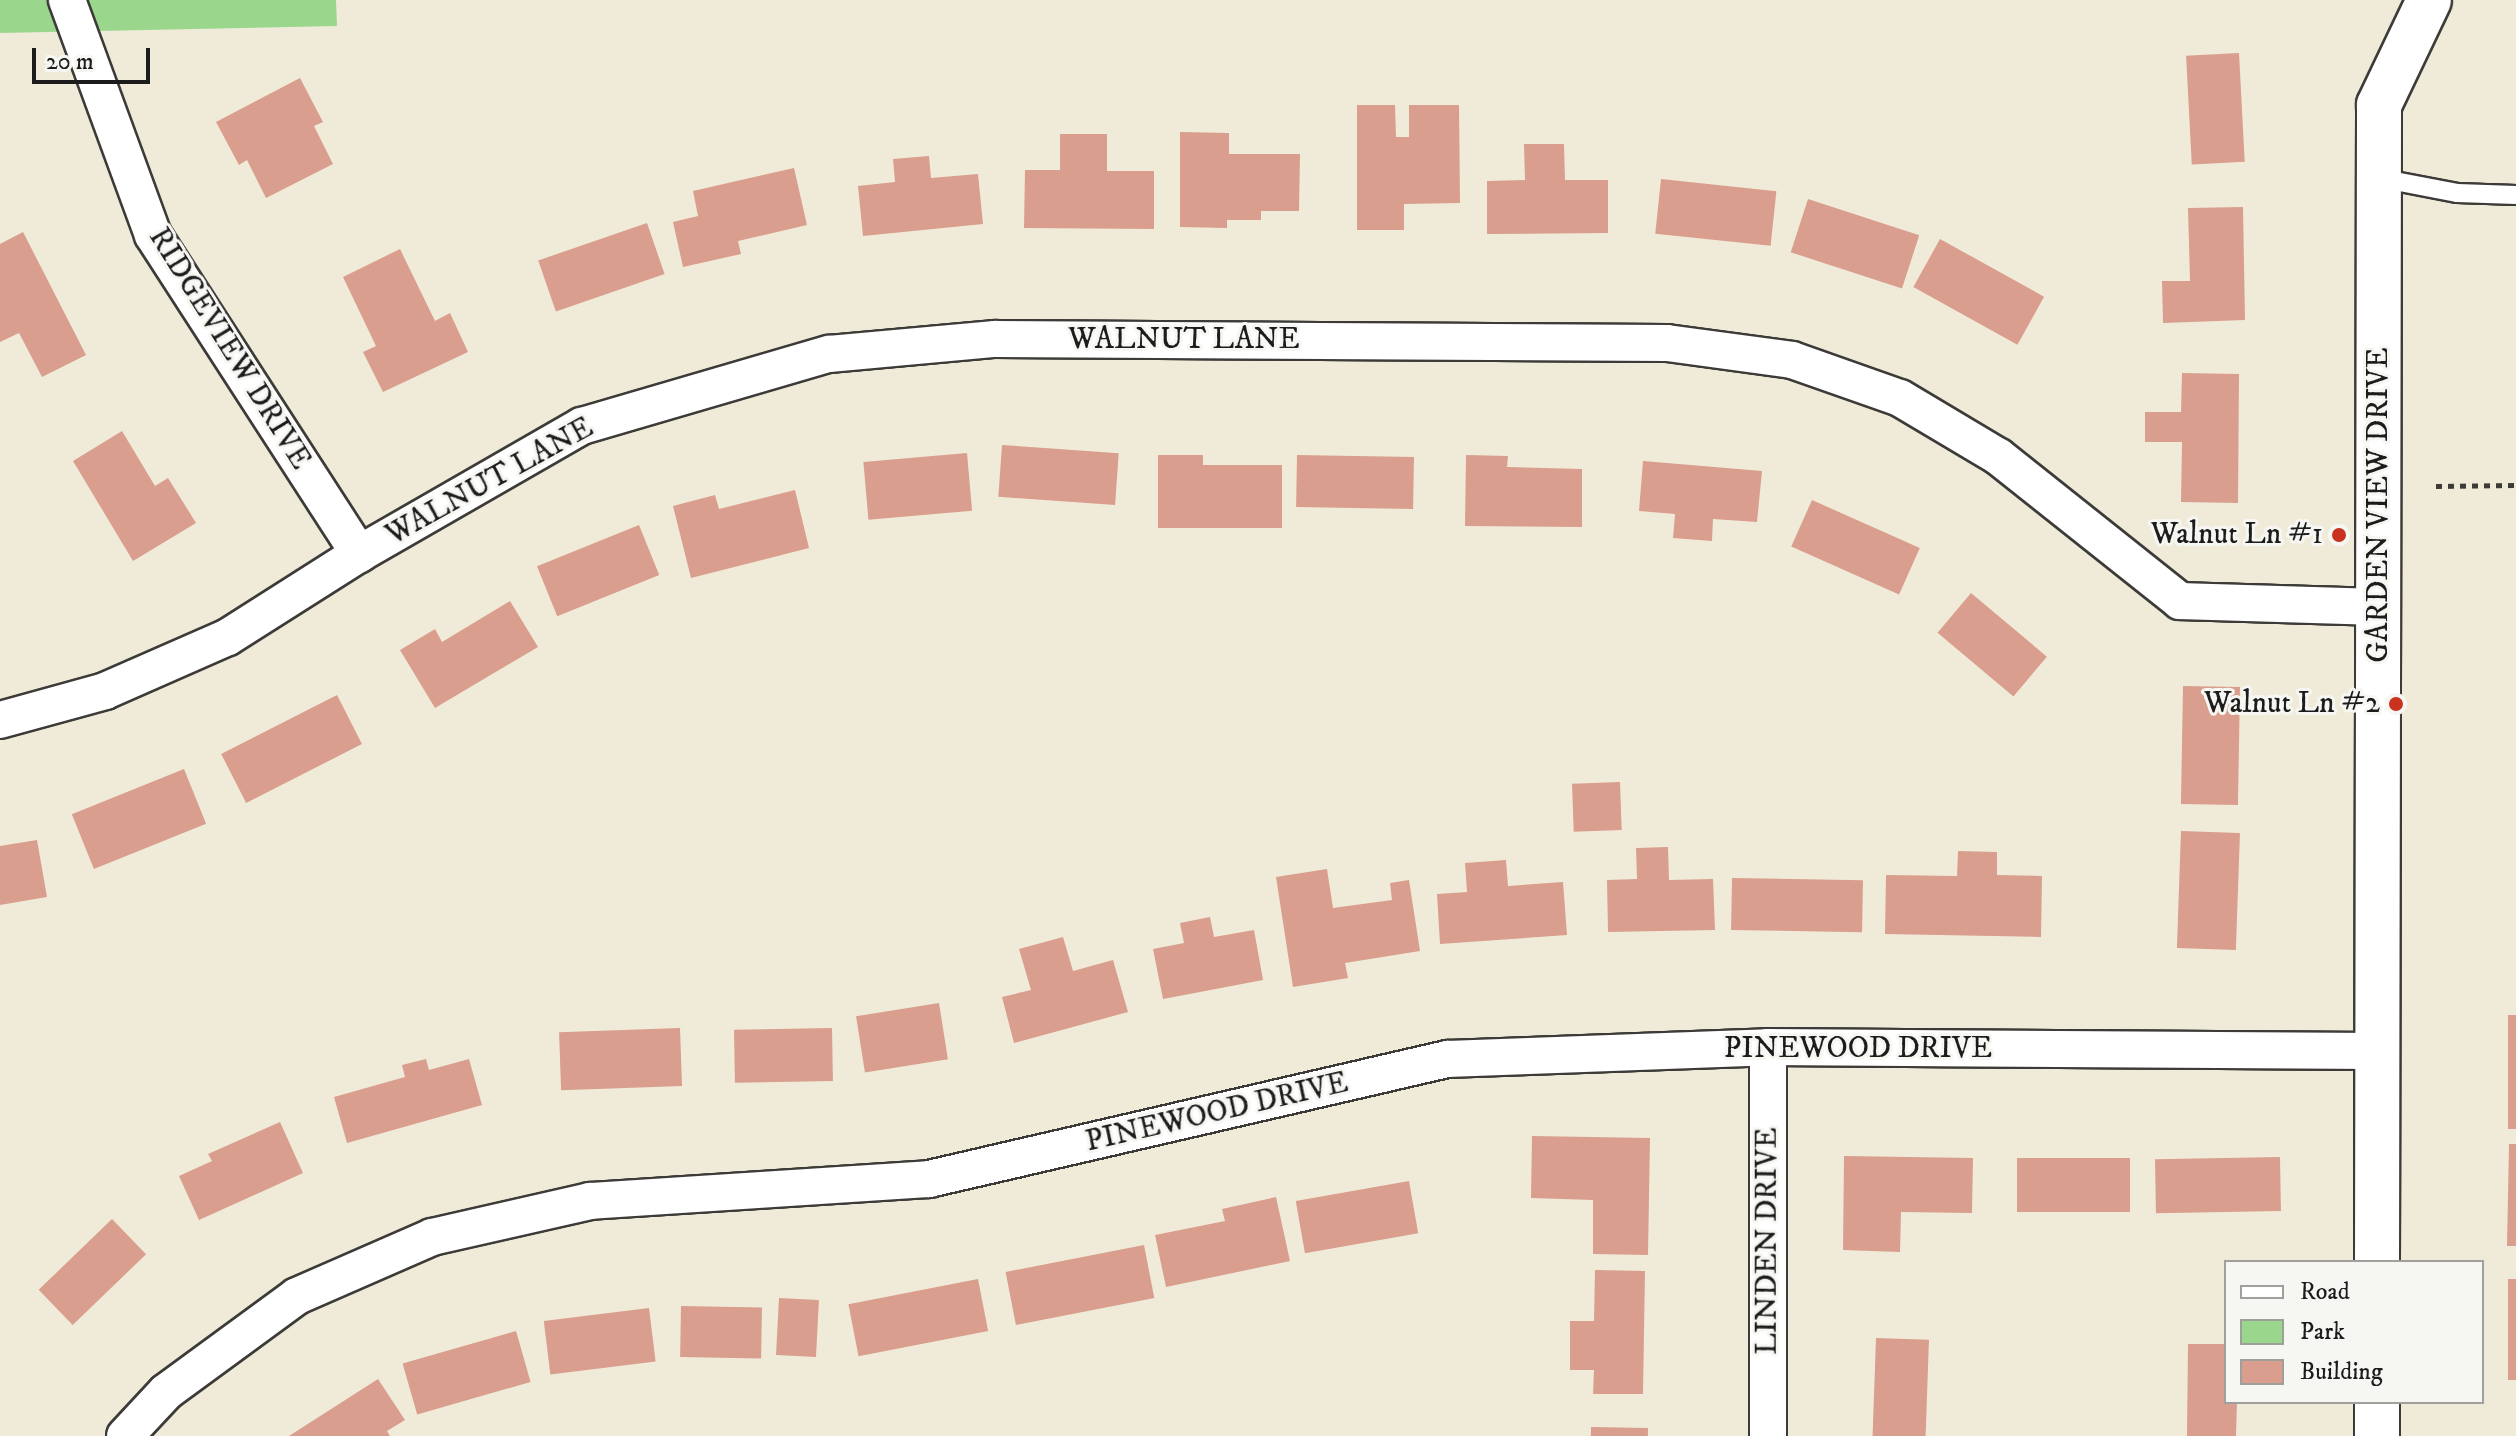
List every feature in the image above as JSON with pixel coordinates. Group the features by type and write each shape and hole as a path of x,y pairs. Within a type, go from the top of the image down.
{"street":[{"name":"RIDGEVIEW DRIVE","path":"67,0 153,235 359,554"},
{"name":"GARDEN VIEW DRIVE","path":"2377,1260 2379,105 2429,0"},
{"name":"WALNUT LANE","path":"0,720 105,691 228,637 359,554 582,426 829,354 995,339 1667,343 1792,360 1900,398 1999,457 2180,601 2378,607"},
{"name":"PINEWOOD DRIVE","path":"125,1436 166,1392 297,1296 432,1237 590,1201 929,1179 1447,1059 1768,1047 2377,1051"},
{"name":"LINDEN DRIVE","path":"1768,1047 1768,1436"},
{"path":"2377,1404 2377,1436"}],"lane":[{"path":"2379,178 2457,193 2516,195"}],"path":[{"path":"2436,486 2516,485"}],"green space":[{"path":"0,0 336,0 337,26 0,33"}],"building":[{"path":"2239,53 2245,162 2192,165 2186,56"},
{"path":"300,78 323,122 314,126 333,164 266,198 247,160 239,165 216,122"},
{"path":"1357,105 1395,105 1396,137 1409,137 1409,105 1459,105 1460,203 1404,204 1404,230 1357,230"},
{"path":"1180,132 1229,133 1229,154 1300,154 1299,211 1261,211 1261,220 1227,220 1227,228 1180,227"},
{"path":"1060,134 1107,134 1107,171 1154,171 1154,229 1024,228 1025,170 1060,170"},
{"path":"1524,144 1564,144 1565,180 1608,180 1608,233 1487,234 1487,181 1525,180"},
{"path":"929,156 931,178 978,174 983,224 863,236 858,186 895,182 893,159"},
{"path":"794,168 807,225 738,241 741,254 683,267 673,222 698,216 693,191"},
{"path":"1661,179 1776,191 1771,246 1655,234"},
{"path":"1808,199 1919,235 1902,288 1791,252"},
{"path":"2243,207 2245,320 2163,323 2162,281 2190,281 2188,208"},
{"path":"647,223 665,274 556,311 538,260"},
{"path":"23,232 86,355 42,377 19,333 0,342 0,244"},
{"path":"1940,239 2044,297 2017,345 1913,287"},
{"path":"400,249 435,321 450,313 468,352 383,392 363,352 376,346 343,277"},
{"path":"2182,373 2239,374 2238,503 2181,502 2182,442 2145,442 2145,412 2181,412"},
{"path":"122,431 155,486 168,478 196,523 133,561 73,461"},
{"path":"1002,445 1119,453 1115,505 998,497"},
{"path":"967,453 972,511 868,520 863,462"},
{"path":"1158,455 1203,455 1203,465 1282,465 1282,528 1158,528"},
{"path":"1297,455 1414,457 1413,509 1296,507"},
{"path":"1466,455 1508,456 1507,467 1582,469 1582,527 1465,526"},
{"path":"1643,461 1762,471 1757,522 1713,519 1712,541 1673,538 1675,514 1639,511"},
{"path":"795,490 809,548 691,578 673,506 715,495 719,509"},
{"path":"1812,500 1920,548 1899,595 1791,547"},
{"path":"639,525 659,575 557,616 537,566"},
{"path":"1971,593 2047,657 2013,696 1938,633"},
{"path":"510,601 538,647 435,708 400,650 435,629 442,642"},
{"path":"2183,686 2240,687 2238,805 2181,804"},
{"path":"337,695 362,744 246,803 221,754"},
{"path":"184,769 206,824 94,869 72,814"},
{"path":"1620,782 1622,830 1574,832 1572,784"},
{"path":"2181,831 2240,833 2236,950 2177,948"},
{"path":"37,840 47,897 0,905 0,846"},
{"path":"1668,847 1669,880 1713,879 1715,930 1608,932 1607,880 1637,879 1636,848"},
{"path":"1958,851 1997,852 1997,875 2042,876 2041,937 1885,934 1886,875 1957,876"},
{"path":"1506,860 1508,886 1563,882 1567,935 1440,944 1437,894 1467,892 1465,863"},
{"path":"1327,869 1333,908 1392,900 1390,883 1409,880 1420,951 1345,963 1348,978 1293,987 1276,877"},
{"path":"1732,878 1863,880 1862,932 1731,930"},
{"path":"1210,917 1214,937 1254,930 1263,980 1163,999 1153,949 1184,943 1180,923"},
{"path":"1063,937 1073,971 1113,960 1128,1012 1014,1043 1002,997 1031,990 1019,949"},
{"path":"939,1003 948,1059 865,1072 856,1016"},
{"path":"2508,1015 2516,1015 2516,1129 2508,1129"},
{"path":"680,1028 682,1086 561,1090 559,1032"},
{"path":"832,1028 833,1081 735,1083 734,1030"},
{"path":"426,1059 429,1070 469,1059 482,1105 347,1143 334,1097 405,1077 402,1065"},
{"path":"280,1122 303,1173 199,1220 179,1176 212,1161 208,1154"},
{"path":"1532,1136 1650,1138 1648,1255 1593,1254 1593,1200 1531,1198"},
{"path":"2509,1144 2516,1144 2516,1246 2507,1246"},
{"path":"1844,1156 1973,1158 1972,1213 1901,1212 1900,1252 1843,1250"},
{"path":"2280,1157 2281,1211 2156,1213 2155,1159"},
{"path":"2017,1158 2130,1158 2130,1212 2017,1212"},
{"path":"1409,1181 1418,1233 1305,1253 1296,1201"},
{"path":"1276,1197 1290,1261 1166,1287 1155,1235 1225,1221 1222,1209"},
{"path":"112,1219 146,1254 73,1325 39,1290"},
{"path":"1144,1245 1154,1298 1016,1325 1006,1272"},
{"path":"1595,1270 1645,1271 1643,1394 1593,1394 1594,1370 1570,1370 1570,1321 1594,1321"},
{"path":"978,1279 988,1331 859,1356 848,1304"},
{"path":"2508,1279 2516,1279 2516,1380 2508,1380"},
{"path":"779,1298 819,1300 816,1357 776,1355"},
{"path":"681,1306 762,1307 761,1358 680,1357"},
{"path":"649,1308 656,1362 550,1375 544,1321"},
{"path":"516,1331 531,1382 417,1414 403,1364"},
{"path":"1876,1338 1929,1340 1926,1436 1873,1436"},
{"path":"2188,1344 2224,1344 2224,1404 2237,1404 2236,1436 2187,1436"},
{"path":"378,1379 405,1420 387,1431 390,1436 289,1436"},
{"path":"1591,1427 1648,1428 1648,1436 1591,1436"}],"place":[{"name":"Walnut Ln #1","path":"2339,535"},
{"name":"Walnut Ln #2","path":"2396,704"}]}
